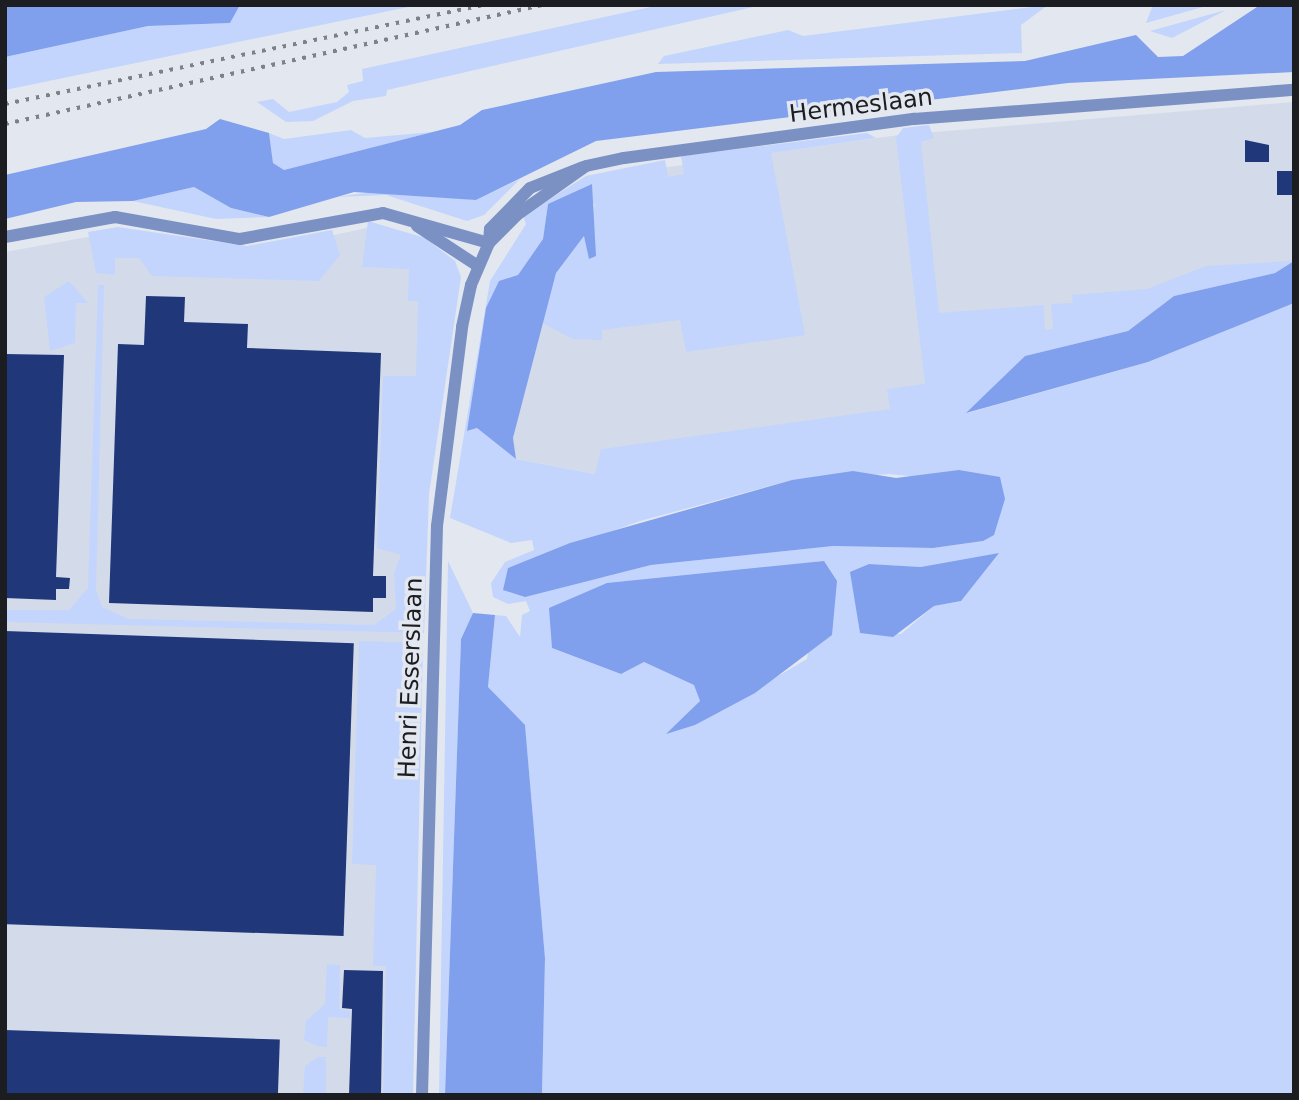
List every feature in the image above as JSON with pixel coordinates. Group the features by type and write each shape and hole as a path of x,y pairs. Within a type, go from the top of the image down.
{"street":[{"name":"Hermeslaan","path":"489,243 490,229 530,188 586,166 914,119 1294,90"},
{"path":"5,237 115,217 240,239 278,236 357,213 405,218 489,243 478,267 405,218"},
{"name":"Henri Esserslaan","path":"422,1095 437,526 462,327 478,267"}],"shaded area":[{"path":"5,5 240,5 230,23 148,26 5,57"},
{"path":"240,5 418,5 5,90 5,57 148,26 230,23"},
{"path":"660,5 762,5 387,90 386,96 353,101 313,121 286,122 257,102 273,99 289,112 337,102 349,92 347,85 363,81 362,69"},
{"path":"1048,5 1021,25 1022,53 658,64 664,56 788,30 803,36"},
{"path":"1153,5 1210,5 1146,23"},
{"path":"1260,5 1294,5 1294,72 1068,83 596,141 476,200 354,192 269,217 231,208 194,187 133,201 76,202 5,219 5,175 206,129 220,119 269,133 273,163 284,170 460,125 482,110 656,72 1025,61 1136,35 1158,57 1183,56"},
{"path":"1226,10 1172,38 1150,31"},
{"path":"1294,102 1294,261 1185,280 923,401 875,414 602,449 596,474 516,459 513,438 556,273 610,175 899,135"},
{"path":"929,125 934,138 921,142 939,313 1044,305 1045,330 1053,329 1051,304 1073,303 1072,295 1147,289 1206,266 1294,261 1275,273 1174,296 1128,331 1025,356 968,413 1148,362 1294,303 1294,1095 542,1095 545,958 525,726 488,687 495,615 506,616 520,637 522,615 530,611 526,601 508,604 493,597 491,583 505,562 534,550 532,540 511,543 450,518 490,281 526,224 523,216 586,176 665,160 668,177 684,174 681,156 867,133 876,138 771,153 805,335 686,352 680,320 602,330 602,340 573,339 540,322 556,273 585,235 596,204 548,204 543,239 518,275 467,431 477,428 516,459 595,474 601,449 890,409 887,389 925,384 896,138 903,128","holes":["889,474 919,477 983,541 933,548 833,546 651,565 604,577 508,568 640,521 792,480","824,561 807,659 695,725 688,715 700,701 695,685 644,662 621,674 552,648 756,570","869,564 921,567 961,601 934,606 901,634 860,633 851,572"]},
{"path":"351,130 365,138 433,132 284,170 273,163 269,133 284,139"},
{"path":"520,179 484,215 467,221 386,195 337,197 387,190 476,200"},
{"path":"592,184 596,256 589,259 584,236 556,273 513,438 516,459 477,428 467,431 486,308 499,281 518,275 543,239 548,204"},
{"path":"194,187 231,208 269,217 216,219 133,201"},
{"path":"368,221 425,238 455,261 461,277 429,494 424,633 5,622 5,610 69,610 88,588 98,285 104,285 96,590 102,607 129,619 374,625 396,609 394,573 401,555 377,548 383,376 416,376 418,301 408,301 409,269 362,267"},
{"path":"380,225 420,241 408,1095 5,1095 5,252 126,230 238,256"},
{"path":"118,227 247,246 332,230 340,255 319,281 152,276 139,258 115,258 115,275 96,273 88,232"},
{"path":"1294,261 1294,303 1148,362 966,413 1025,356 1128,331 1174,296 1275,273"},
{"path":"69,281 88,303 76,303 75,343 50,351 44,297"},
{"path":"959,470 1000,477 1005,499 994,535 983,541 933,548 833,546 651,565 525,597 503,590 508,568 570,543 792,480 853,471 896,478"},
{"path":"999,553 961,601 934,606 893,637 860,633 850,572 869,564 921,567"},
{"path":"448,561 473,613 461,639 445,1095 439,1095"},
{"path":"824,561 837,581 832,635 755,693 695,725 666,734 700,701 694,685 644,662 621,674 552,648 549,608 607,583"},
{"path":"473,613 495,615 488,687 525,725 545,958 542,1095 445,1095 461,639"},
{"path":"359,641 423,643 413,1095 383,1095 386,966 373,966 376,865 352,864"},
{"path":"327,964 340,965 339,1009 350,1011 350,1018 328,1017 327,1047 304,1040 306,1021 325,1004"},
{"path":"318,1057 326,1057 326,1095 303,1095 305,1066"}],"building":[{"path":"1245,140 1269,145 1269,162 1245,162"},
{"path":"1277,171 1294,171 1294,195 1277,195"},
{"path":"146,296 185,297 184,322 248,324 247,348 381,353 373,576 386,576 386,598 373,598 373,612 109,603 118,344 144,345"},
{"path":"5,354 64,355 56,577 70,578 69,589 56,589 56,600 5,598"},
{"path":"5,631 354,643 344,936 5,924"},
{"path":"344,970 383,971 381,1095 349,1095 352,1009 342,1008"},
{"path":"5,1030 280,1040 278,1095 5,1095"}],"railway":[{"path":"5,104 481,5"},
{"path":"5,124 542,5"}]}
